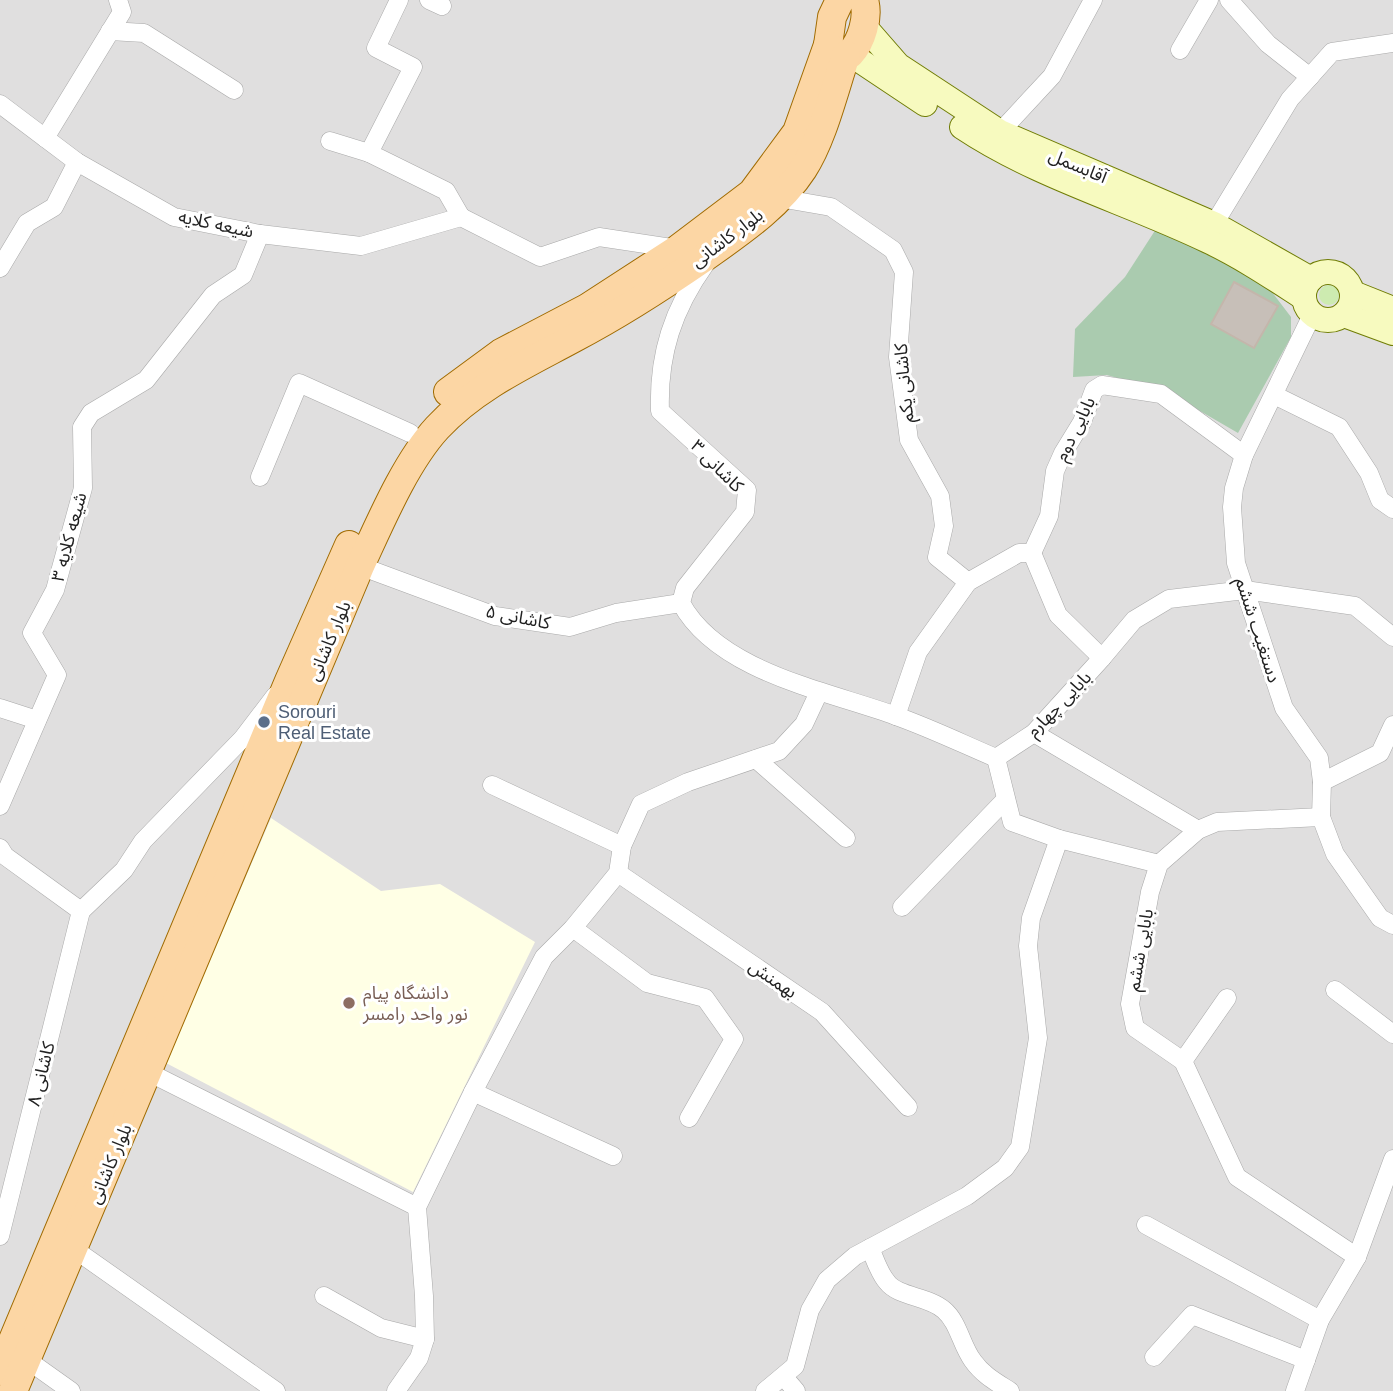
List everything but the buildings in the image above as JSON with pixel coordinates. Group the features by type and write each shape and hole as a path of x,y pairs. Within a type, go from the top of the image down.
{"main road":[{"name":"بلوار کاشانی","path":"13,1391 74,1249 139,1067 289,681 366,507 394,456 422,416 453,387 501,353 587,308 678,249 752,193 797,132 826,80 856,55 832,17 860,6"},
{"name":"بلوار کاشانی","path":"0,1371 139,1067 360,566 410,467 436,429 471,397 605,322 746,228 779,198 804,169 817,139 826,80"}],"street":[{"path":"45,138 122,12 118,0"},
{"path":"369,153 413,67 376,48 399,0"},
{"path":"1000,132 1052,76 1093,0"},
{"path":"1180,50 1209,0"},
{"path":"1229,0 1268,44 1310,77"},
{"name":"آقابسمل","path":"856,55 860,6"},
{"path":"110,30 144,33 234,90"},
{"path":"1214,224 1290,99 1332,52 1393,43"},
{"name":"آقابسمل","path":"856,55 898,65 1000,132 1214,224 1263,250 1309,297"},
{"name":"آقابسمل","path":"856,55 994,149 1208,241 1309,297"},
{"name":"شیعه کلایه","path":"0,104 77,162 174,217 260,234 361,246 461,218"},
{"path":"330,141 369,153 446,191 461,218 540,257 599,237 678,249"},
{"path":"0,268 27,223 54,207 77,162"},
{"name":"کاشانی یکم","path":"779,198 831,207 893,250 904,272 898,358 909,440 940,496 944,526 937,557 968,582"},
{"name":"شیعه کلایه ۳","path":"0,806 57,675 32,633 55,590 83,488 82,427 91,413 146,380 213,295 243,275 260,234"},
{"name":"کاشانی ۳","path":"681,603 685,588 745,512 747,490 660,411 659,380 669,330 690,286 716,249"},
{"path":"1348,304 1346,279 1332,272 1317,274 1309,297 1328,321 1348,304 1393,309"},
{"name":"دستغیب ششم","path":"1309,297 1274,395 1244,455 1234,488 1232,507 1236,563 1284,708 1319,758 1322,782 1321,817 1335,854 1380,918 1393,925"},
{"path":"1348,304 1393,334"},
{"path":"260,477 299,383 411,433"},
{"name":"بابایی دوم","path":"1032,553 1049,516 1055,471 1082,422 1094,390 1102,385 1161,394 1244,455"},
{"path":"1274,395 1339,427 1369,473 1380,500 1393,509"},
{"path":"896,716 918,652 968,582 1020,553 1032,553 1058,615 1102,659"},
{"name":"کاشانی ۵","path":"360,566 495,616 570,627 616,613 681,603"},
{"name":"بابایی چهارم","path":"996,758 1034,733 1134,620 1169,599 1245,590 1355,606 1393,637"},
{"path":"681,603 688,617 733,656 819,692 896,716 996,758 1012,821 1059,839 1159,864 1198,830 1217,822 1321,817"},
{"path":"2,854 81,911 124,870 143,841 243,738 269,702 289,681"},
{"path":"396,1391 419,1358 425,1339 418,1207 472,1092 544,957 573,928 618,873 622,846 641,804 688,782 779,751 804,724 819,692"},
{"path":"0,708 37,720"},
{"path":"1322,782 1380,753 1393,725"},
{"path":"1034,733 1198,830"},
{"path":"756,759 846,838"},
{"path":"492,785 622,846"},
{"path":"902,907 1005,800"},
{"path":"765,1391 795,1366 810,1310 827,1280 855,1256 967,1196 1005,1168 1020,1147 1038,1038 1028,946 1031,918 1059,839"},
{"name":"بابایی ششم","path":"1159,864 1150,892 1130,1004 1135,1028 1183,1061"},
{"name":"بهمنش","path":"618,873 822,1012 908,1107"},
{"name":"کاشانی ۸","path":"0,1236 6,1184 81,911"},
{"path":"573,928 647,983 705,999 734,1039 689,1118"},
{"path":"1335,990 1393,1034"},
{"path":"1227,998 1183,1061 1237,1177 1357,1257"},
{"path":"139,1067 418,1207"},
{"path":"472,1092 613,1156"},
{"path":"1295,1391 1320,1320 1357,1257 1393,1159"},
{"path":"1146,1225 1320,1320"},
{"path":"870,1248 887,1284 931,1301 946,1311 971,1359 986,1376 1010,1391"},
{"path":"74,1249 276,1391"},
{"path":"324,1296 380,1328 425,1339"},
{"path":"1154,1357 1192,1315 1306,1360"},
{"path":"26,1359 71,1391"},
{"path":"784,1377 796,1391"}],"shaded area":[{"path":"0,0 1393,0 1393,1391 0,1391"},
{"path":"1156,229 1219,251 1268,287 1291,317 1291,337 1238,433 1169,393 1107,375 1073,377 1075,329 1125,277"},
{"name":"دانشگاه پیام نور واحد رامسر","path":"271,818 381,891 440,884 535,942 413,1192 166,1063"}],"green space":[{"path":"1329,285 1336,288 1339,295 1336,302 1329,305 1322,302 1319,295 1322,288"}],"place":[{"name":"Sorouri Real Estate","path":"264,722"},
{"name":"دانشگاه پیام نور واحد رامسر","path":"349,1003"}]}
